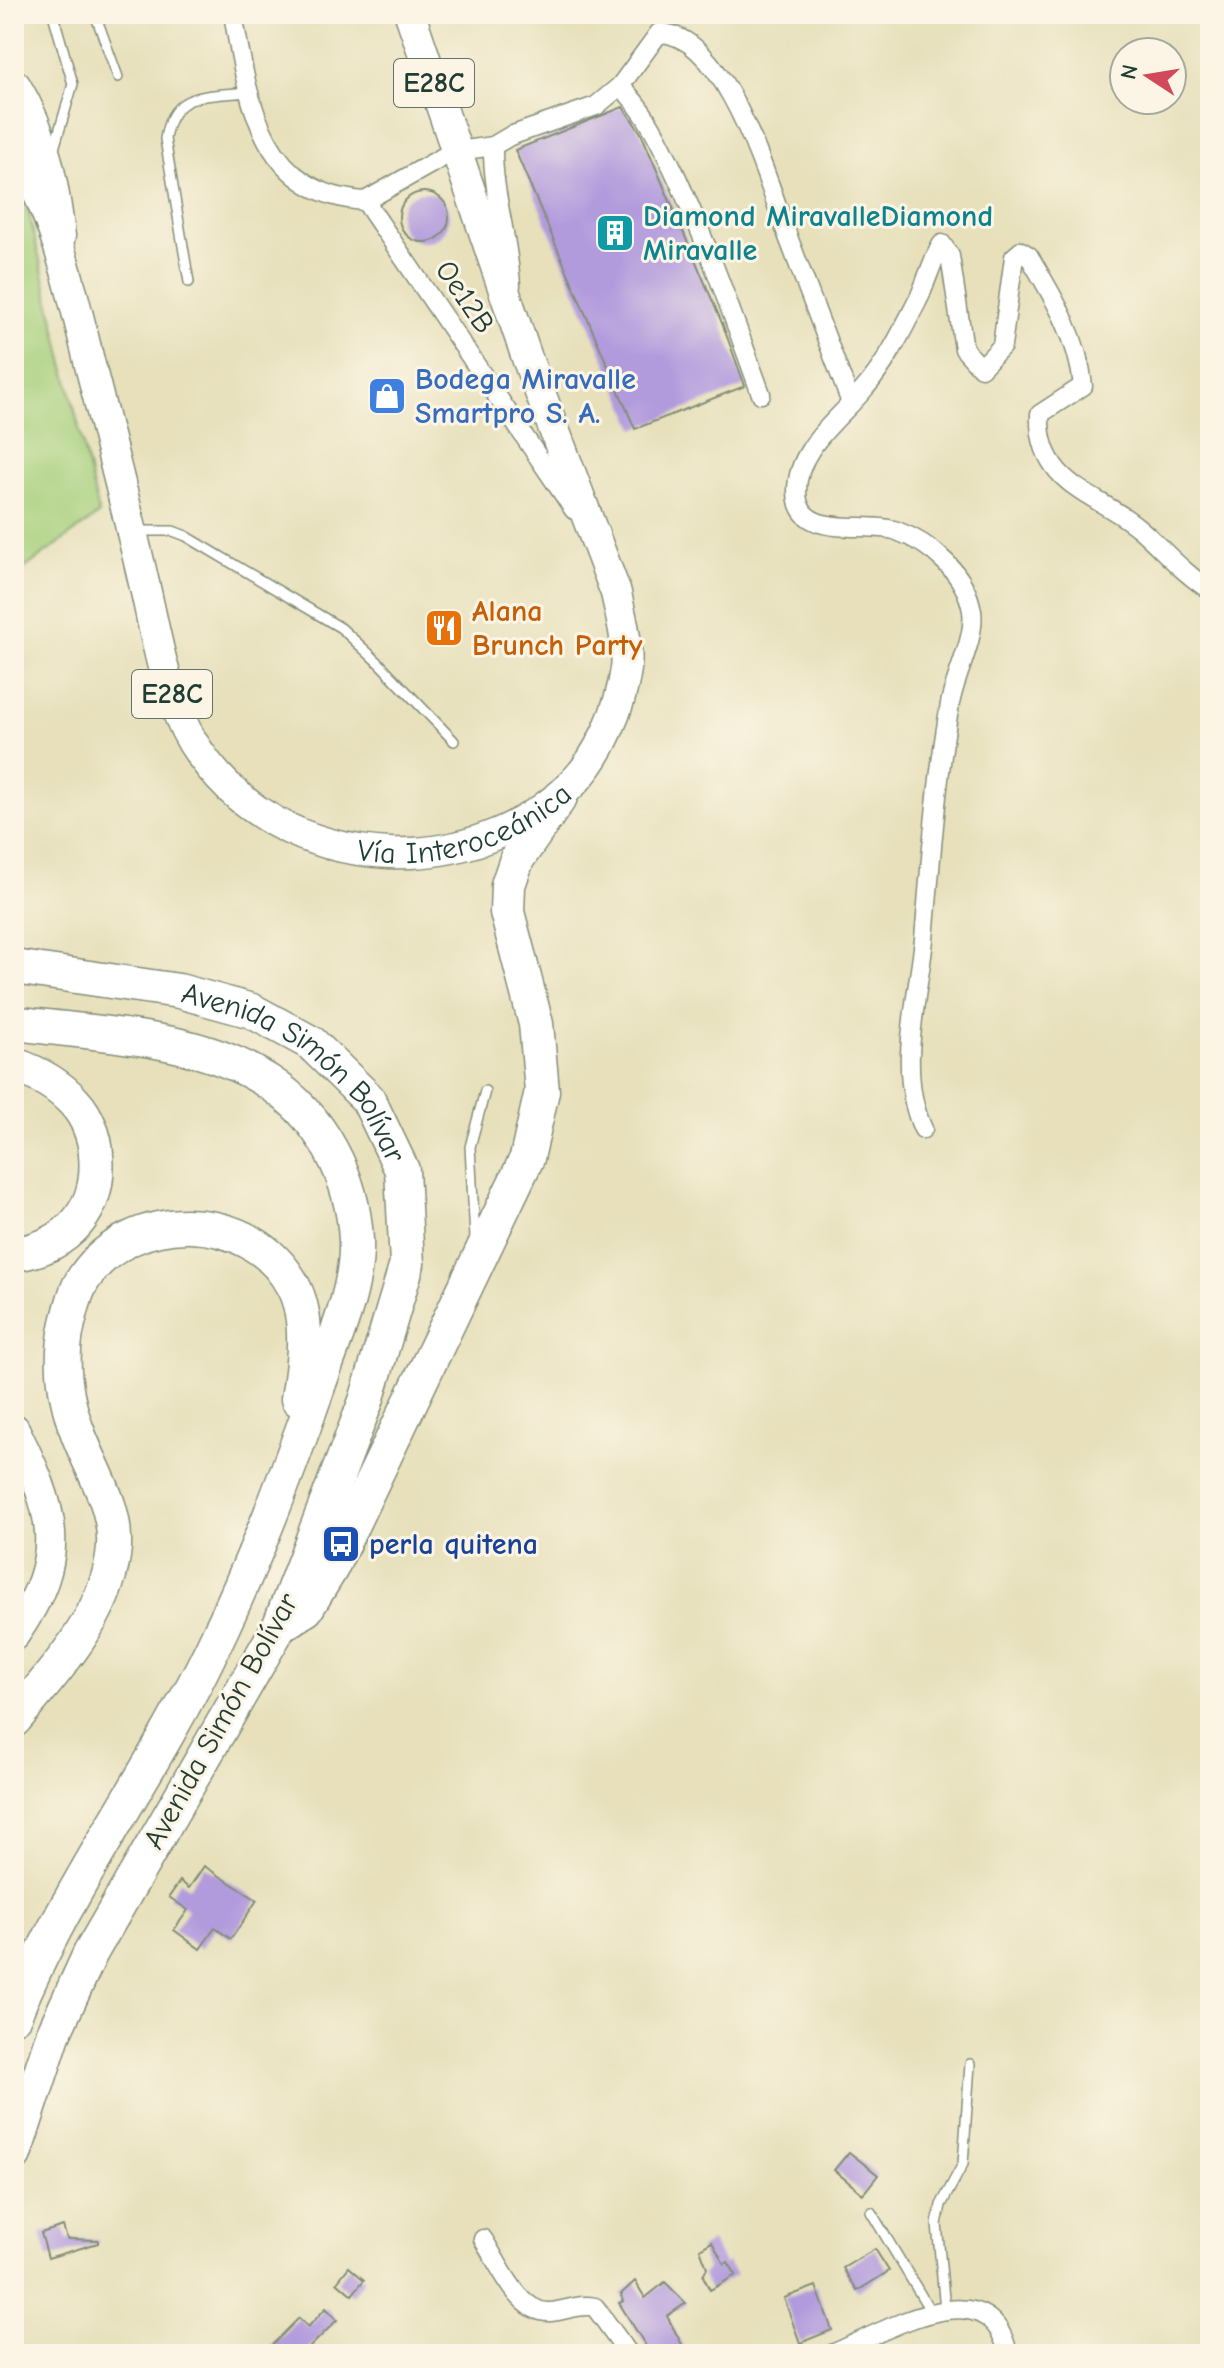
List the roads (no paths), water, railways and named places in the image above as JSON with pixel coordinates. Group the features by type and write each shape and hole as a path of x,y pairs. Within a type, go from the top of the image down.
{"highway":[{"path":"14,87 34,123 49,167 58,236"},
{"path":"280,1625 306,1609 322,1586 527,1158 542,1091 536,1024 507,912 508,885 517,859 560,797"},
{"name":"Avenida Simón Bolívar","path":"14,967 179,991 252,1011 311,1043 368,1099 402,1170 407,1264 366,1401 280,1625 90,1954 53,2035 14,2154"},
{"name":"Avenida Simón Bolívar","path":"14,1023 205,1049 266,1079 291,1098 324,1137 349,1190 355,1254 350,1291 282,1489 213,1649 36,1961 14,2016"},
{"path":"14,1065 48,1078 77,1105 95,1147 98,1176 85,1216 73,1230 35,1251 14,1254"},
{"path":"14,1720 86,1628 104,1593 114,1554 106,1496 79,1436 67,1396 63,1363 74,1301 83,1279 102,1256 126,1240 154,1229 205,1226 259,1247 278,1263 294,1287 302,1314 304,1348 282,1489"}],"main road":[{"name":"Vía Interoceánica","path":"14,149 58,236 163,666 191,740 236,797 264,818 320,841 377,852 407,854 477,842 533,816 560,797 599,748 626,668 616,593 511,315 459,151 410,14"},
{"path":"14,1429 48,1503 51,1542 33,1608 14,1635"}],"street":[{"path":"233,14 247,92 259,132 293,172 319,191 342,199 365,201 459,151 493,146 510,136 596,106 620,86 659,33 684,38 703,55 731,99 761,157 781,219 851,403"},
{"path":"620,86 632,97 661,144 703,235 761,394"},
{"path":"493,146 493,163 510,252 511,315"},
{"name":"Oe12B","path":"365,201 597,545"},
{"path":"923,1129 912,1105 910,1085 936,783 955,672 967,649 973,618 969,594 953,569 927,548 895,531 819,524 802,512 797,494 799,469 809,450 867,387 889,351 942,244 950,256 964,349 981,368 991,361 1002,346 1014,257 1021,251 1029,256 1065,319 1081,361 1083,386 1040,414 1039,435 1053,464 1075,489 1136,526 1210,590"},
{"path":"483,2239 529,2306 543,2312 587,2305 595,2307 629,2354"},
{"path":"832,2354 938,2311 973,2309 989,2316 1001,2330 1008,2354"}],"lane":[{"path":"49,167 66,118 73,84 53,14"},
{"path":"95,14 118,77"},
{"path":"189,282 165,139 168,119 188,99 247,92"},
{"path":"132,531 173,531 186,536 341,628 454,741"},
{"path":"476,1261 470,1147 485,1091"},
{"path":"938,2311 937,2224 941,2205 963,2164 970,2064"},
{"path":"871,2212 938,2311"}],"place":[{"name":"Diamond MiravalleDiamond Miravalle","path":"615,233"},
{"name":"Bodega Miravalle Smartpro S. A.","path":"387,396"},
{"name":"Alana Brunch Party","path":"444,628"},
{"name":"perla quitena","path":"341,1544"}]}
